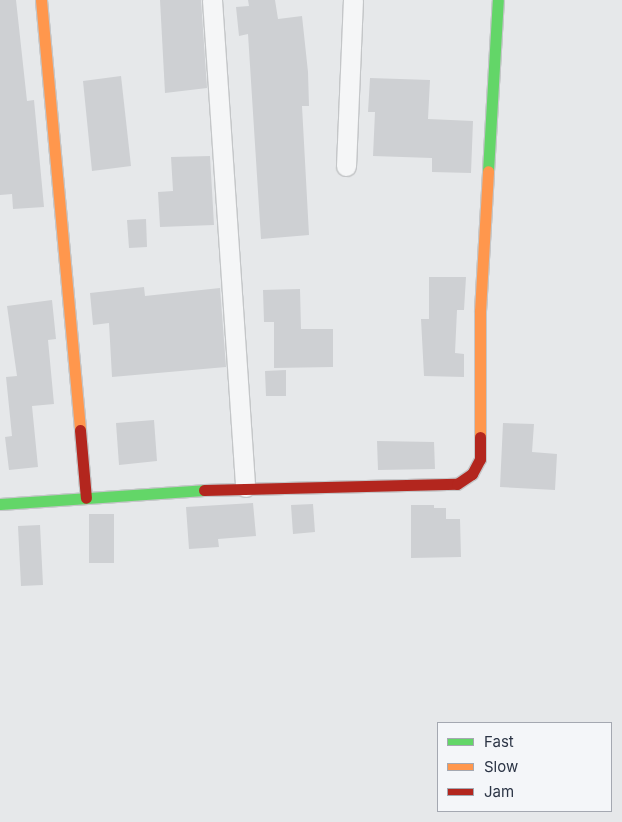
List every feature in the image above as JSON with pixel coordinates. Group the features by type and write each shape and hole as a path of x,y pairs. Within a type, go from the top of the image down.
{"street":[{"path":"41,0 86,498"},
{"path":"212,0 245,487"},
{"path":"346,166 353,0"},
{"path":"0,504 245,487 457,484 472,474 480,459 480,311 498,0"}],"building":[{"path":"0,0 16,0 27,101 34,100 44,207 13,209 12,194 0,195"},
{"path":"160,0 201,0 207,88 165,93"},
{"path":"248,0 275,0 278,19 302,16 308,72 309,106 302,106 309,235 261,239 248,34 239,36 236,7 249,6"},
{"path":"121,76 131,166 92,171 83,81"},
{"path":"370,78 430,80 428,119 473,121 471,173 432,172 432,158 373,156 375,112 368,112"},
{"path":"210,156 214,225 160,227 158,192 173,191 171,157"},
{"path":"146,219 147,247 129,248 127,220"},
{"path":"429,277 466,277 464,310 457,310 455,353 464,354 464,377 424,376 421,319 429,319"},
{"path":"144,287 145,296 220,288 226,367 112,377 109,323 93,325 90,293"},
{"path":"300,289 301,329 333,329 333,367 274,368 274,322 264,322 263,290"},
{"path":"52,300 56,339 48,340 54,404 32,406 38,467 9,470 5,437 12,436 6,377 17,376 7,306"},
{"path":"286,370 286,396 266,396 265,371"},
{"path":"154,420 157,461 119,465 116,423"},
{"path":"503,423 534,424 532,452 557,454 555,490 500,487"},
{"path":"377,441 434,442 435,469 378,470"},
{"path":"253,503 256,536 218,539 219,547 189,549 186,507"},
{"path":"313,504 315,532 293,534 291,505"},
{"path":"411,505 434,505 434,508 446,508 446,519 460,519 461,557 411,558"},
{"path":"89,514 114,514 114,563 89,563"},
{"path":"40,525 43,585 21,586 18,526"}],"traffic: fast":[{"path":"488,171 498,0"},
{"path":"0,504 204,490"}],"traffic: slow":[{"path":"41,0 80,430"},
{"path":"480,437 480,311 488,171"}],"traffic: jam":[{"path":"80,430 86,498"},
{"path":"204,490 457,484 472,474 480,459 480,437"}]}
